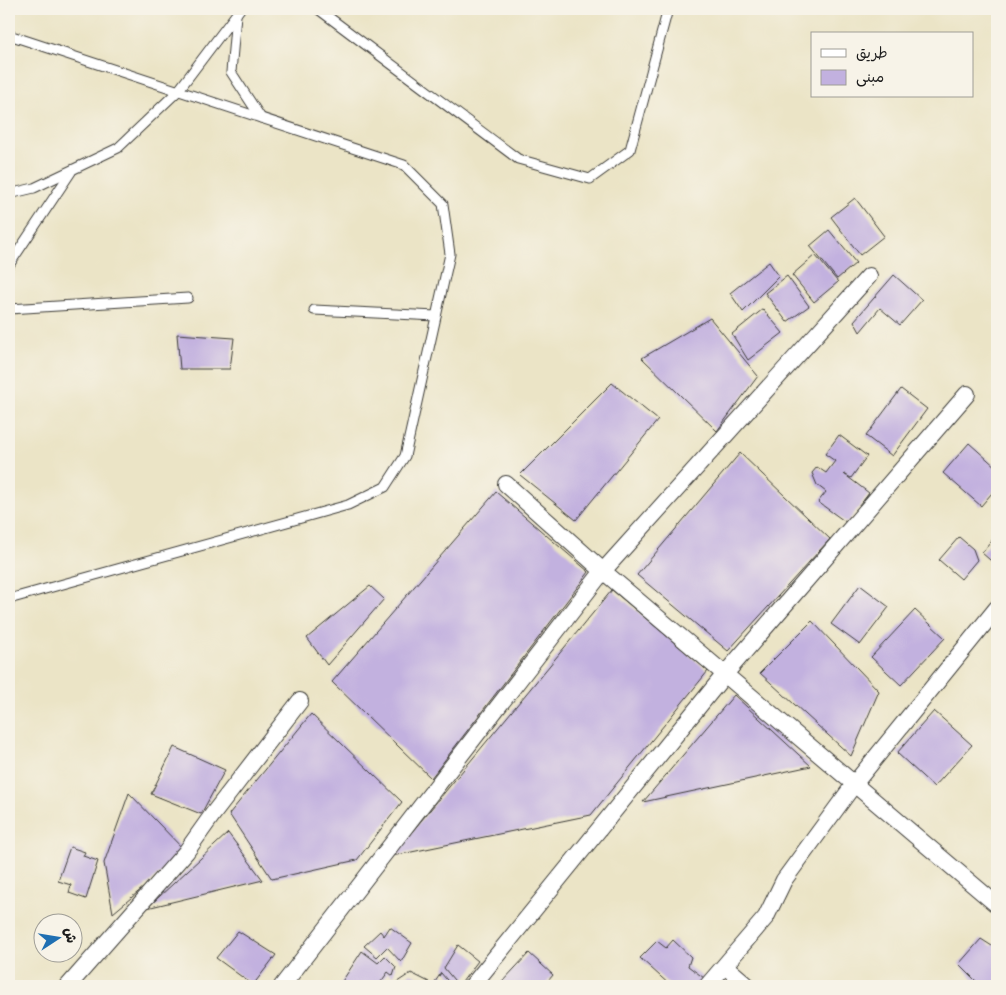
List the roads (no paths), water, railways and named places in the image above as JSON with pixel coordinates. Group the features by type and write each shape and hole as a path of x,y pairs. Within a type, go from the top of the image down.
{"street":[{"path":"282,986 603,571 869,276"},
{"path":"472,986 725,674 968,394"},
{"path":"506,484 603,571 997,905"},
{"path":"707,986 766,917 784,880 855,783 997,608"},
{"path":"68,986 186,852 300,701"},
{"path":"725,966 748,986"}],"lane":[{"path":"318,9 518,159 590,180 630,150 668,9"},
{"path":"9,194 34,188 118,148 178,91 237,10"},
{"path":"237,10 231,72 261,118"},
{"path":"9,35 404,165 443,204 450,254 405,456 385,486 348,505 9,599"},
{"path":"9,265 72,170"},
{"path":"9,309 188,298"},
{"path":"314,310 436,316"}]}
